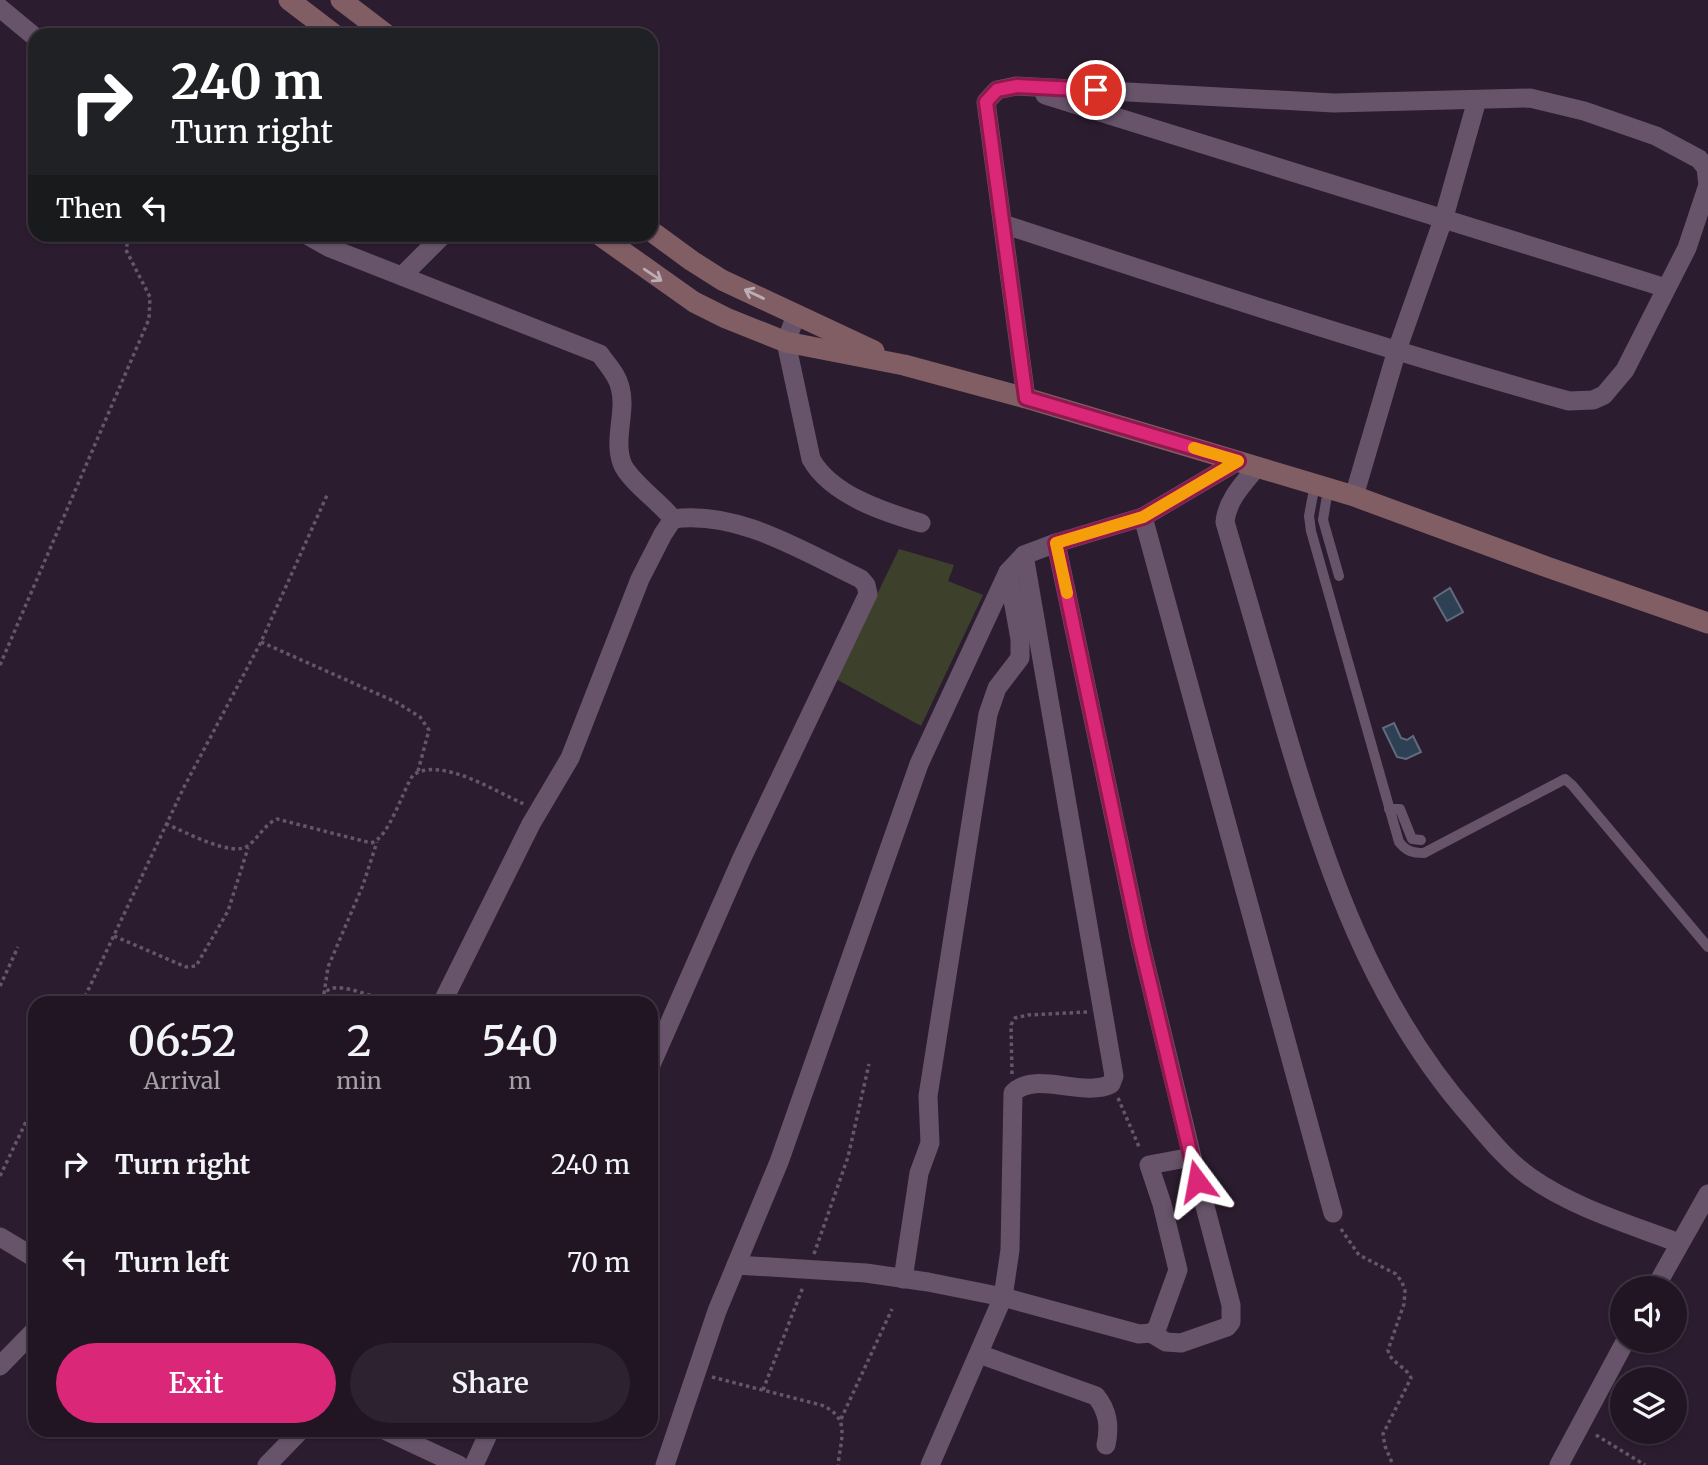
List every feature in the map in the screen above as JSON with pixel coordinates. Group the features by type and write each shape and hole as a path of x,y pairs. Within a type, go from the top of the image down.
{"street":[{"path":"289,0 326,28"},
{"path":"341,0 378,28"},
{"path":"0,8 28,31"},
{"path":"1017,86 1666,288"},
{"path":"1003,224 1397,350 1569,401 1593,400 1611,389 1625,370 1687,248 1708,185 1706,168 1699,159 1656,136 1554,102 1530,98 1335,103 1017,86 997,90 986,102 1026,398"},
{"path":"1354,496 1397,350 1444,217 1477,100"},
{"path":"658,236 722,280 904,365"},
{"path":"319,242 600,354 621,388 619,446 622,464 631,477 674,519"},
{"path":"402,276 436,242"},
{"path":"609,242 694,302 786,342 904,365 1026,398 1322,486 1708,623"},
{"path":"796,315 786,342 811,459 818,471 850,494 898,516 921,523"},
{"path":"665,1465 718,1311 779,1162 919,764 1008,572 1024,555 1143,517 1248,464"},
{"path":"1248,464 1226,512 1225,522 1322,850 1367,961 1388,1001 1444,1086 1515,1166 1547,1188 1600,1213 1679,1243"},
{"path":"446,996 539,811 570,758 640,579 663,534 674,519 690,517 707,518 757,530 862,579 867,594 763,812 658,1049"},
{"path":"1143,517 1333,1213"},
{"path":"1056,543 1140,941 1231,1305 1231,1322 1227,1327 1181,1343 1166,1342 1151,1333"},
{"path":"930,1465 1003,1297 1010,1250 1013,1093 1023,1086 1038,1084 1093,1088 1111,1084 1114,1076 1024,555"},
{"path":"903,1279 919,1173 930,1143 928,1096 988,714 998,688 1020,658 1020,639 1008,572"},
{"path":"736,1265 866,1273 903,1279 1003,1297 1139,1334 1151,1333 1157,1328 1178,1270 1162,1204 1149,1165 1192,1157"},
{"path":"1661,1276 1708,1194"},
{"path":"0,1237 28,1254"},
{"path":"0,1366 28,1337"},
{"path":"1559,1465 1619,1353"},
{"path":"979,1354 1096,1396 1105,1407 1110,1430 1106,1445"},
{"path":"267,1465 293,1437"},
{"path":"399,1437 459,1465"},
{"path":"474,1465 486,1437"}],"lane":[{"path":"1322,486 1322,520 1339,576"},
{"path":"1322,486 1309,516 1311,531 1399,842 1404,848 1409,852 1424,853 1565,779 1708,947"},
{"path":"1390,809 1399,809 1412,839 1421,840"}],"path":[{"path":"0,665 149,319 150,298 126,250 128,242"},
{"path":"85,996 184,787 261,642 328,493"},
{"path":"261,642 396,702 420,717 429,730 418,771 406,786 385,832 377,842 363,885 328,967 324,994"},
{"path":"418,771 429,768 451,771 539,811"},
{"path":"114,936 186,967 196,966 228,911 248,846 269,822 277,819 359,842 377,842"},
{"path":"166,824 233,850 248,846"},
{"path":"0,986 18,947"},
{"path":"324,994 334,988 343,988 370,996"},
{"path":"1013,1093 1011,1025 1015,1018 1028,1015 1104,1012"},
{"path":"763,1390 848,1157 869,1064"},
{"path":"1111,1084 1149,1165"},
{"path":"0,1176 28,1118"},
{"path":"1333,1213 1359,1255 1396,1274 1405,1291 1405,1304 1388,1350 1390,1357 1407,1371 1410,1378 1383,1434 1393,1465"},
{"path":"841,1419 892,1310"},
{"path":"696,1373 821,1405 837,1414 842,1426 838,1465"},
{"path":"1581,1425 1645,1465"}],"green space":[{"path":"899,549 954,565 948,581 983,595 921,726 836,679"}],"water":[{"path":"1450,588 1463,612 1447,621 1434,598"},
{"path":"1394,723 1401,738 1407,740 1413,736 1421,752 1406,759 1397,757 1383,728"}],"slow traffic":[{"path":"1067,593 1056,543 1143,517 1238,461 1194,448"}],"route":[{"path":"1096,90 1007,87 997,90 986,102 1026,398 1238,461 1143,517 1056,543 1140,941 1197,1181"}]}
